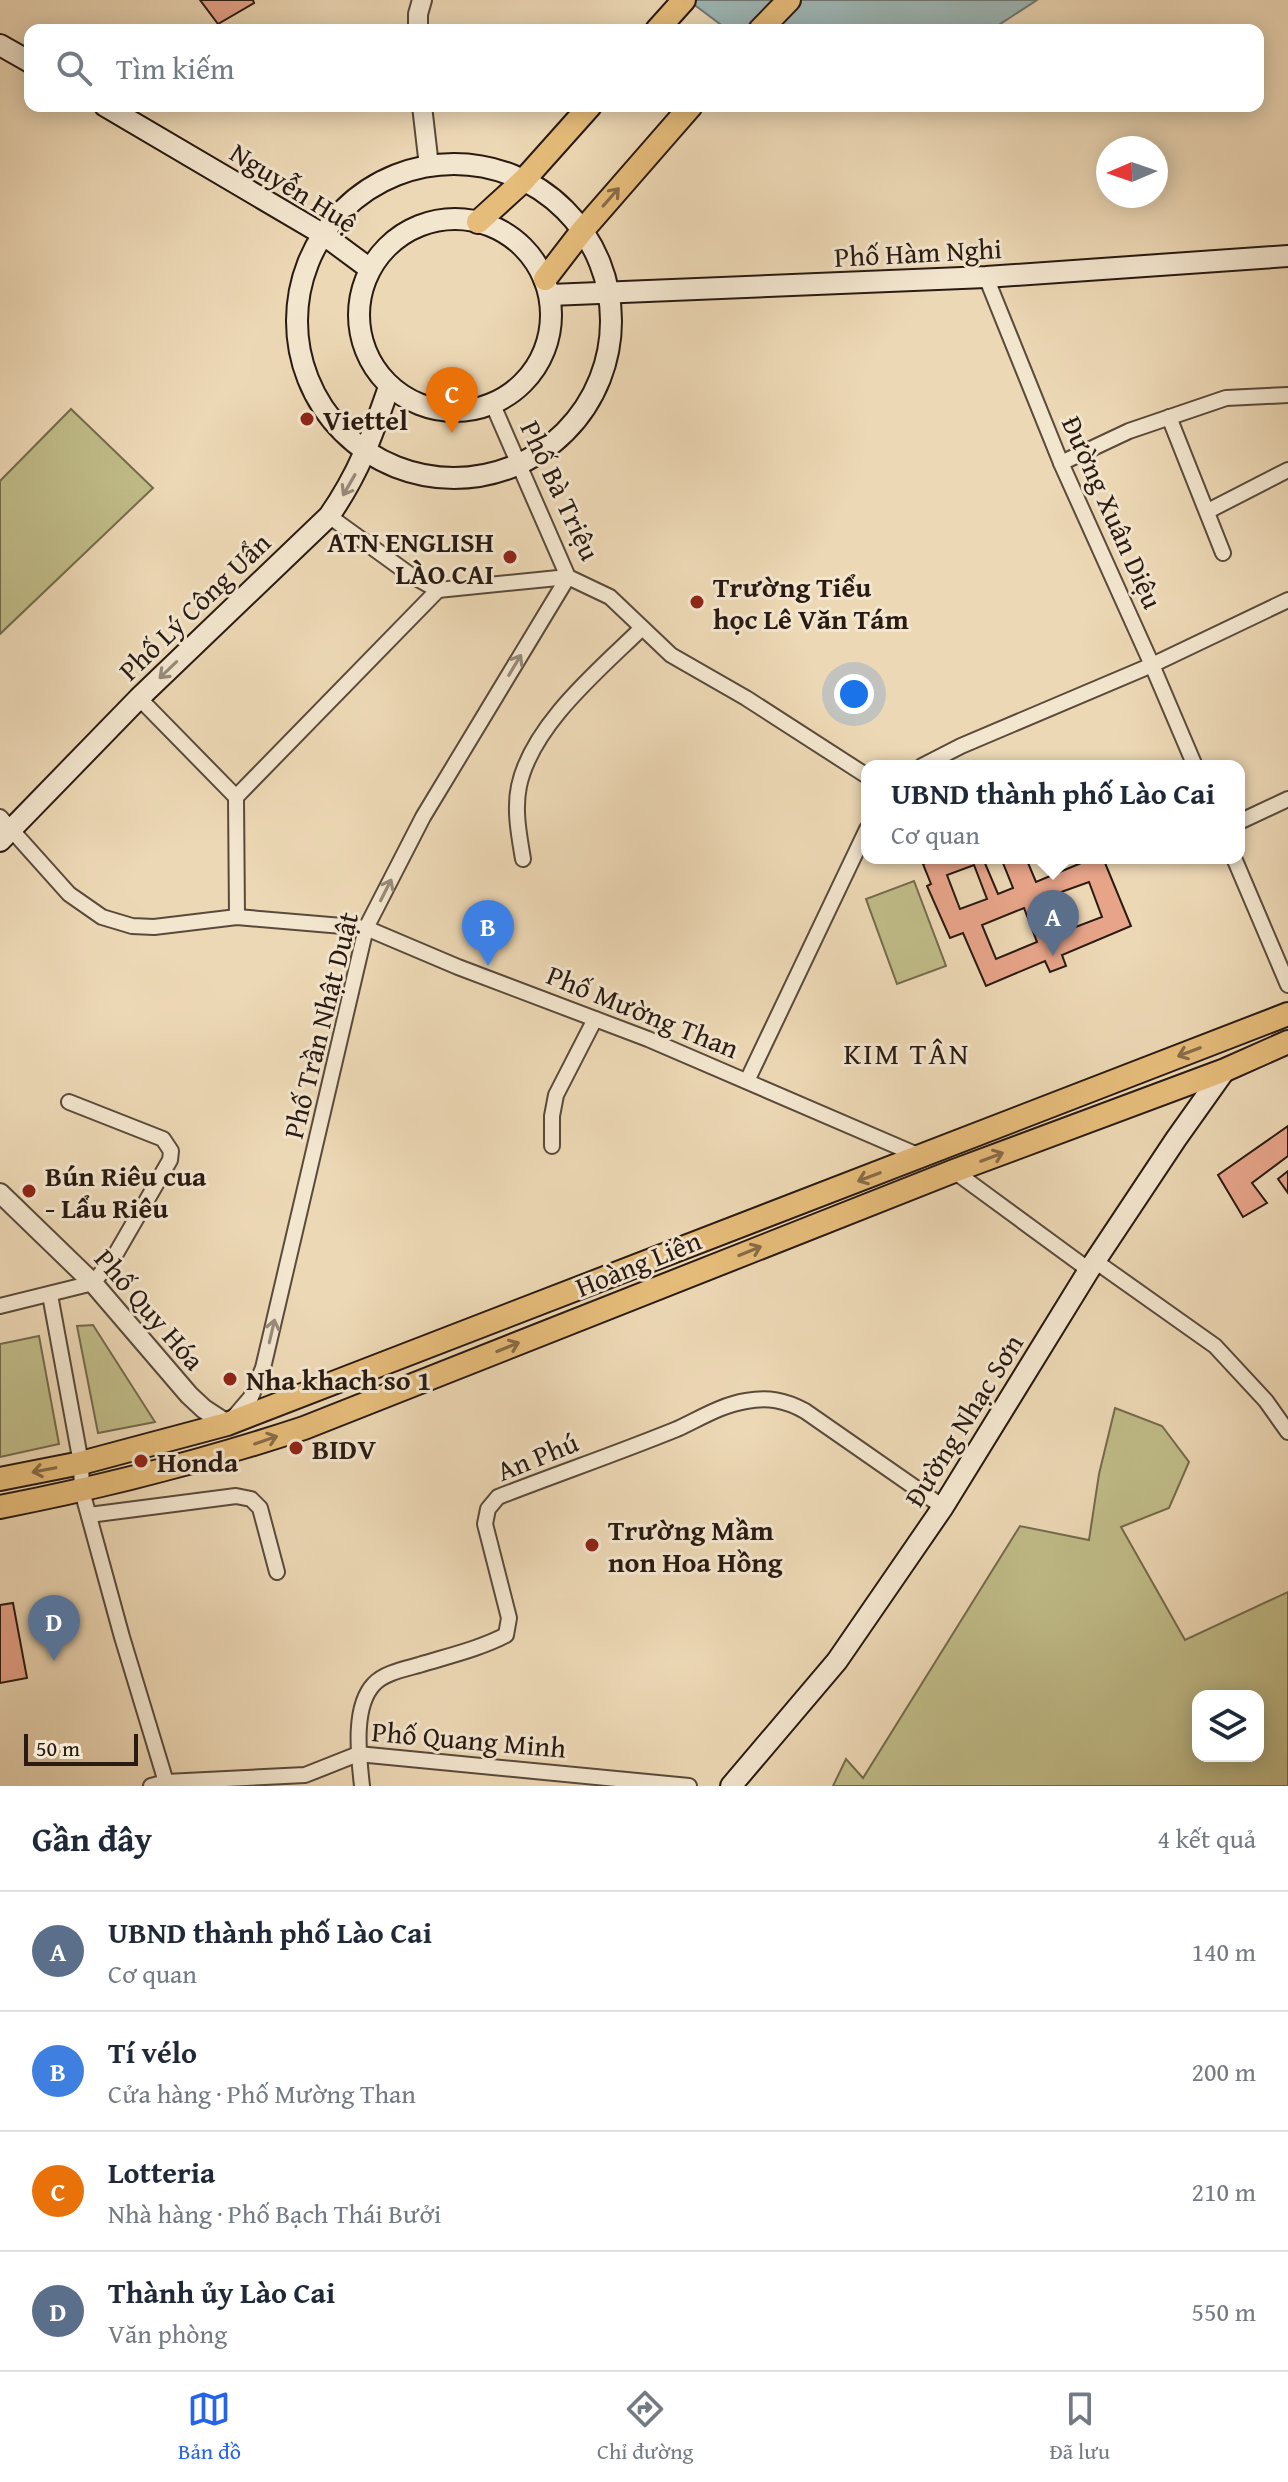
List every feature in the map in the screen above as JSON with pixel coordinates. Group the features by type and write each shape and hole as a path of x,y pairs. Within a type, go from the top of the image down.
{"main road":[{"path":"766,24 789,0"},
{"path":"662,24 682,2"},
{"path":"0,45 24,59"},
{"name":"Nguyễn Huệ","path":"115,112 324,235 370,269"},
{"path":"478,222 523,181 585,112"},
{"path":"547,287 582,231 686,112"},
{"path":"466,164 503,171 557,202 582,231 602,267 609,293 611,328 606,362 593,395 574,423 549,447 520,464 490,475 458,479 427,476 396,468 366,453 341,430 320,402 305,369 298,335 299,299 308,264 324,235 345,208 370,188 398,174 429,166 466,164"},
{"path":"444,219 478,222 510,235 527,250 547,287 551,329 541,361 521,387 493,405 466,412 438,412 412,403 389,387 373,367 363,344 358,318 361,293 370,269 384,250 401,235 422,224 444,219"},
{"name":"Phố Hàm Nghi","path":"547,287 609,293 986,277 1288,256"},
{"name":"Phố Lý Công Uẩn","path":"4,829 329,516 349,487 366,453 389,387"},
{"name":"Hoàng Liên","path":"0,1479 81,1463 227,1424 1288,1014"},
{"path":"1219,1040 1225,1070"},
{"name":"Hoàng Liên","path":"0,1507 82,1491 235,1451 304,1428 954,1171 1225,1070 1288,1042"},
{"name":"Đường Nhạc Sơn","path":"731,1786 837,1661 943,1507 1092,1266 1225,1070"},
{"path":"1120,1079 1131,1105"},
{"path":"923,1157 954,1171"},
{"path":"227,1424 235,1451"}],"street":[{"path":"418,24 422,0"},
{"path":"423,112 429,166"},
{"name":"Đường Xuân Diệu","path":"986,277 1061,463 1192,760"},
{"path":"1061,463 1129,431 1226,398 1288,395"},
{"name":"Phố Bà Triệu","path":"493,405 568,577 610,597 671,655 746,698 861,772"},
{"path":"1169,417 1223,553"},
{"path":"1208,511 1288,470"},
{"path":"329,516 409,574 438,590 568,577"},
{"name":"Phố Trần Nhật Duật","path":"227,1424 251,1397 263,1368 366,928 423,817 568,577"},
{"path":"236,797 438,590"},
{"path":"934,760 1152,665 1288,600"},
{"path":"523,859 516,815 519,785 532,751 551,723 586,683 642,628"},
{"path":"139,698 236,797 237,917"},
{"path":"1245,819 1288,799"},
{"name":"Phố Mường Than","path":"4,829 69,894 102,917 132,926 154,927 237,917 366,928 747,1081 923,1157"},
{"path":"747,1081 861,842"},
{"path":"1237,864 1288,985"},
{"path":"552,1146 556,1095 595,1019"},
{"path":"0,1306 93,1283 114,1257 170,1160 171,1151 163,1139 69,1102"},
{"path":"954,1171 1215,1346 1257,1390 1288,1432"},
{"name":"Phố Quy Hóa","path":"0,1193 93,1283 175,1381 204,1409 227,1424"},
{"path":"50,1295 81,1463 82,1491 158,1784"},
{"name":"An Phú","path":"362,1786 358,1754 360,1720 365,1700 374,1684 392,1673 491,1643 506,1635 509,1618 485,1524 488,1509 498,1497 677,1429 723,1408 771,1398 787,1401 805,1411 943,1507"},
{"path":"89,1515 236,1496 251,1499 260,1508 277,1572"},
{"name":"Phố Quang Minh","path":"158,1784 305,1775 358,1754 689,1786"}],"shaded area":[{"path":"71,409 153,488 0,634 0,481"},
{"path":"914,881 946,966 897,984 866,899"},
{"path":"93,1325 155,1422 98,1433 77,1326"},
{"path":"39,1336 59,1444 0,1457 0,1344"},
{"path":"1115,1408 1162,1426 1189,1462 1169,1508 1121,1527 1185,1640 1288,1592 1288,1786 833,1786 846,1759 863,1778 1020,1526 1089,1540 1099,1474"}],"water":[{"path":"688,0 1037,0 1000,24 720,24"}],"building":[{"path":"200,0 253,0 254,3 218,24"},
{"path":"923,864 985,864 998,894 1013,888 1003,864 1028,864 1036,882 1079,864 1105,864 1131,926 1062,955 1066,966 1050,972 1045,961 986,986 963,933 950,938 927,886 931,884","holes":["974,865 987,899 960,909 947,875","1089,882 1102,917 1060,933 1047,897","1024,908 1037,942 996,959 982,925"]},
{"path":"1288,1126 1288,1156 1252,1183 1267,1203 1243,1217 1218,1175"},
{"path":"1288,1171 1288,1193 1278,1179"},
{"path":"13,1603 27,1678 0,1683 0,1605"}],"place":[{"name":"Viettel","path":"307,419"},
{"name":"Lotteria","path":"452,433"},
{"name":"ATN ENGLISH LÀO CAI","path":"510,557"},
{"name":"Trường Tiểu học Lê Văn Tám","path":"697,602"},
{"name":"UBND thành phố Lào Cai","path":"1053,956"},
{"name":"Tí vélo","path":"488,966"},
{"name":"Bún Riêu cua - Lẩu Riêu","path":"29,1191"},
{"name":"Nha khach so 1","path":"230,1379"},
{"name":"BIDV","path":"296,1448"},
{"name":"Honda","path":"141,1461"},
{"name":"Trường Mầm non Hoa Hồng","path":"592,1545"},
{"name":"Thành ủy Lào Cai","path":"54,1661"}],"district":[{"name":"KIM TÂN","path":"907,1053"}]}
